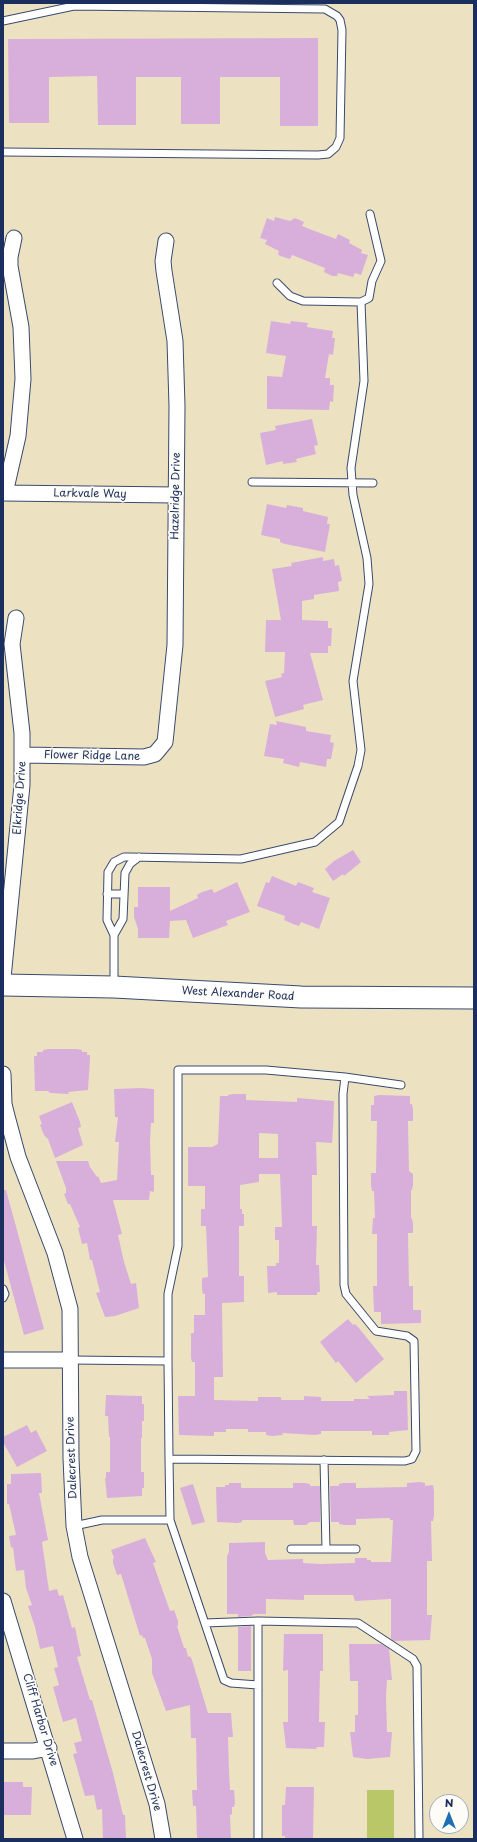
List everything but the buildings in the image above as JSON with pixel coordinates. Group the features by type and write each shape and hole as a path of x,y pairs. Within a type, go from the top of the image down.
{"main road":[{"name":"West Alexander Road","path":"3,985 114,987 301,997 474,998"}],"street":[{"path":"4,493 18,436 23,379 21,327 10,266 10,257 14,238"},
{"name":"Hazelridge Drive","path":"160,751 167,737 174,645 176,495 177,373 172,318 163,261 166,241"},
{"name":"Larkvale Way","path":"4,493 176,495"},
{"name":"Elkridge Drive","path":"3,978 20,811 23,755 20,704 12,644 16,618"},
{"name":"Flower Ridge Lane","path":"23,755 144,757 160,751"},
{"name":"Dalecrest Drive","path":"3,1074 5,1116 18,1156 55,1253 70,1309 71,1458 74,1526 80,1557 157,1804 164,1839"},
{"path":"3,1360 70,1360"},
{"name":"Cliff Harbor Drive","path":"3,1601 49,1748 75,1839"},
{"path":"3,1752 34,1751 49,1748"}],"lane":[{"path":"3,21 80,6 325,9 337,16 340,20 342,30 340,138 336,147 328,154 3,152"},
{"path":"278,283 290,296 303,301 361,302 369,298 372,281 381,261 370,214"},
{"path":"114,987 114,936 107,920 108,872 114,862 124,857 247,859 315,842 339,822 360,758 361,743 353,681 369,584 367,558 351,484 353,453 364,381 361,302"},
{"path":"252,482 373,483"},
{"path":"114,936 123,919 125,873 130,864 139,857"},
{"path":"108,894 123,894"},
{"path":"258,1685 231,1683 224,1680 170,1520 168,1294 178,1246 178,1070 266,1070 345,1077 400,1085"},
{"path":"169,1459 405,1461 412,1459 416,1451 414,1341 407,1336 376,1331 346,1294 344,1285 343,1094 345,1077"},
{"path":"3,1289 5,1294 3,1298"},
{"path":"70,1360 168,1361"},
{"path":"324,1460 326,1549"},
{"path":"74,1526 102,1520 170,1520"},
{"path":"291,1549 356,1549"},
{"path":"204,1623 258,1621 358,1623 413,1659 417,1666 419,1839"},
{"path":"258,1621 258,1839"}],"green space":[{"path":"367,1790 394,1790 394,1839 367,1839"}]}
